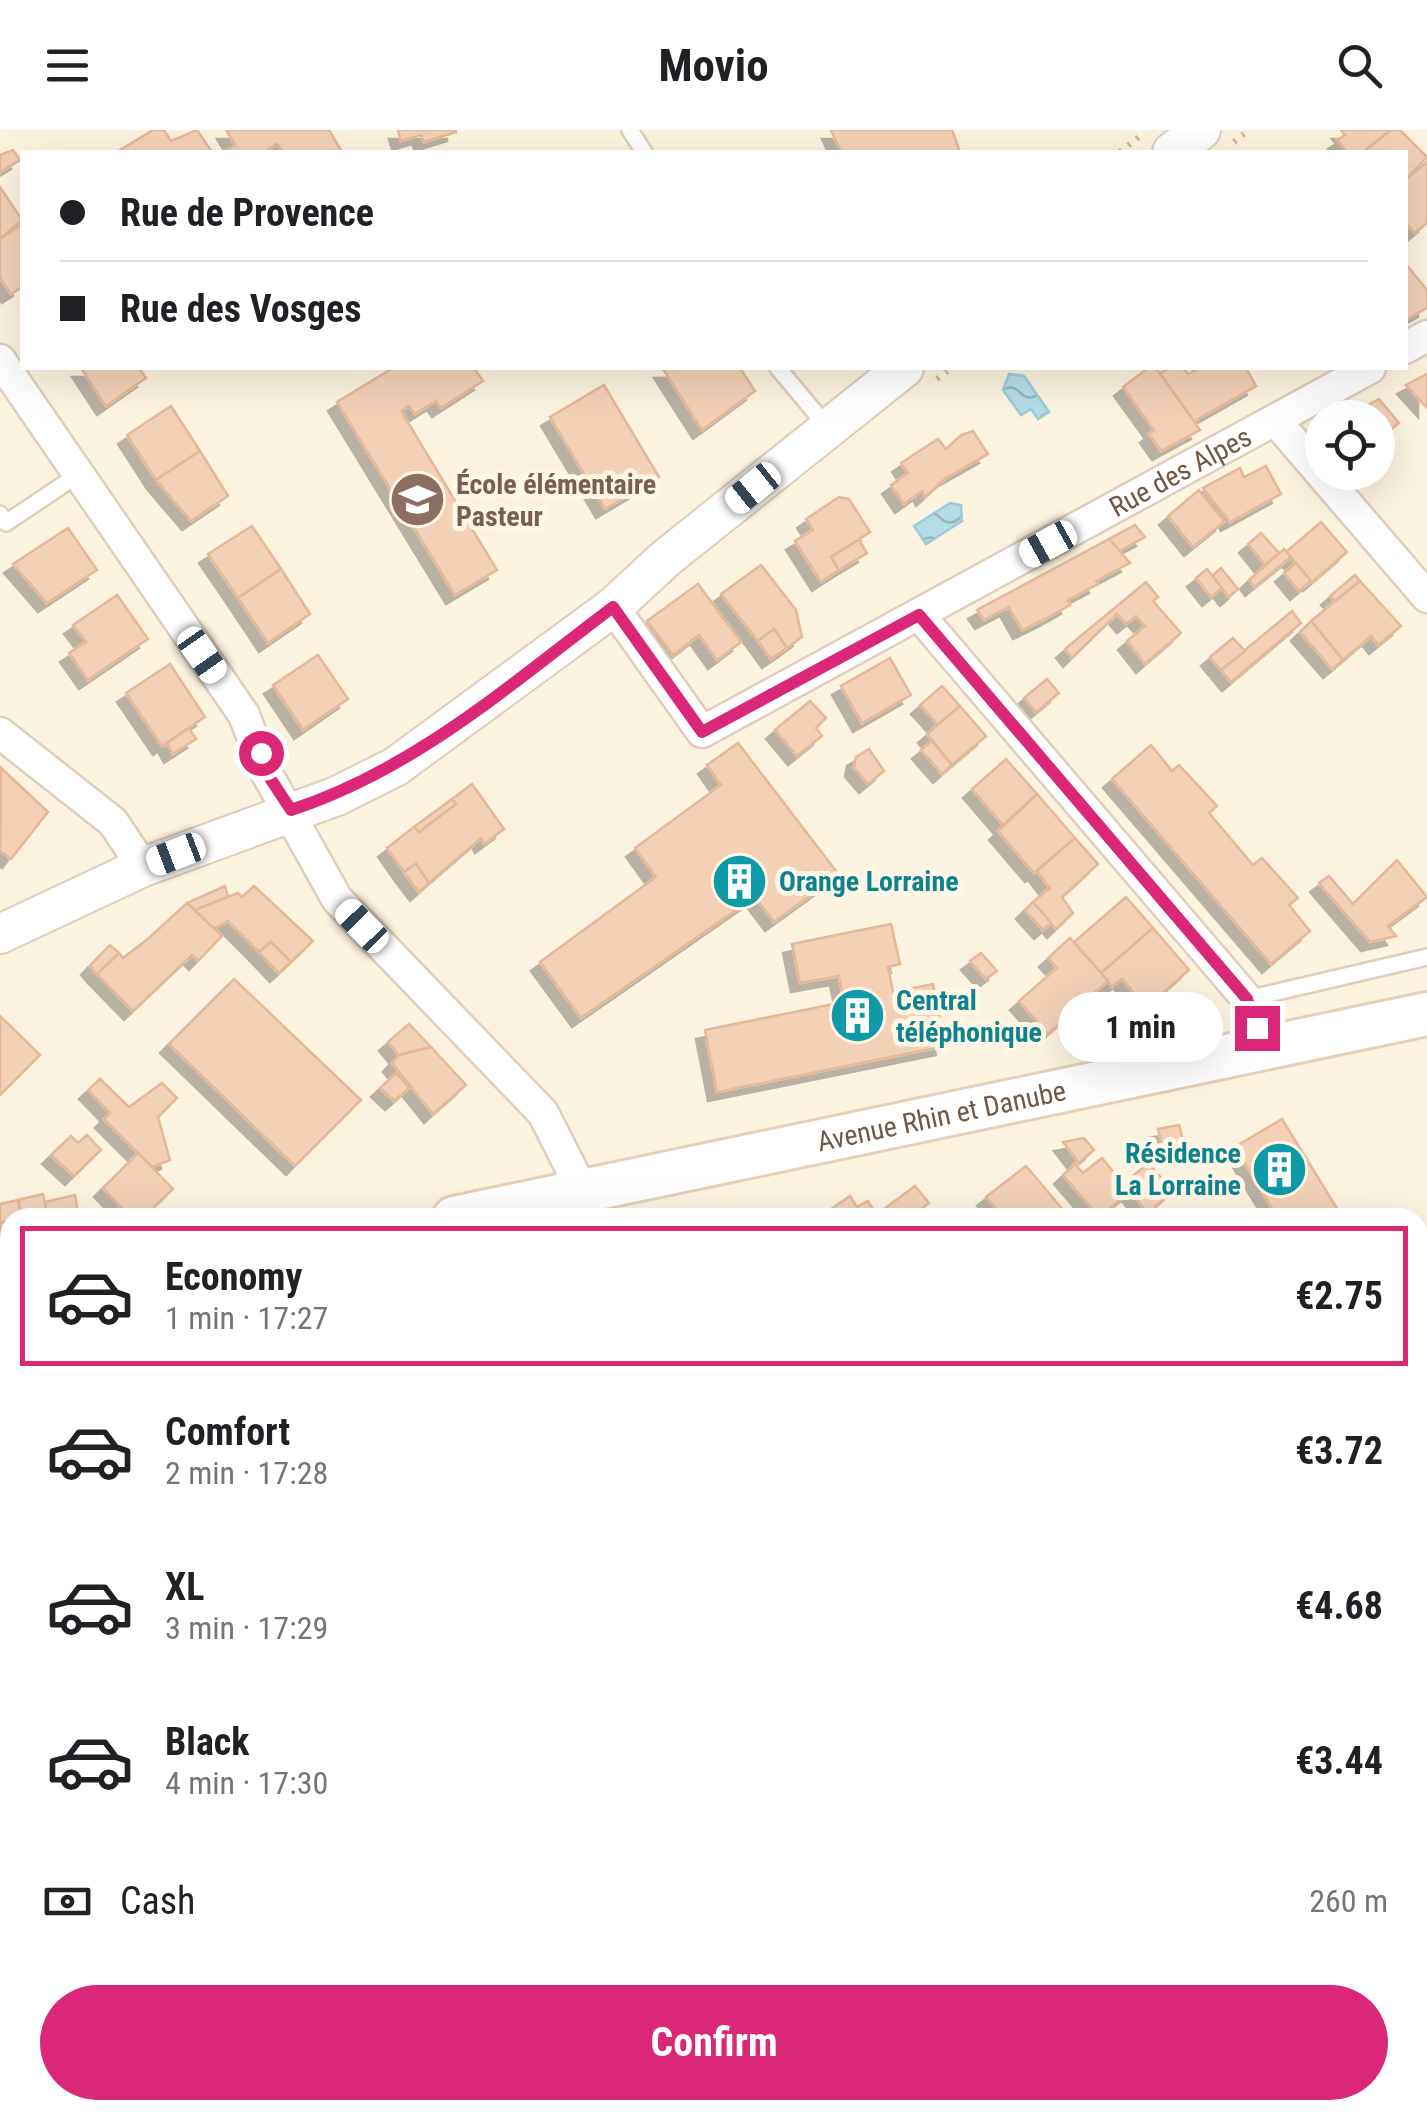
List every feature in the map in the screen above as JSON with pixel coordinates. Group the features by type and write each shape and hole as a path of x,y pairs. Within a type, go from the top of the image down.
{"main road":[{"name":"Avenue Rhin et Danube","path":"500,1208 1265,1051 1427,1014"}],"street":[{"path":"1175,150 1200,130"},
{"path":"0,360 244,715 266,772 291,810 337,899 544,1113 582,1190"},
{"path":"0,934 143,867 337,796 395,767 613,607 665,558 901,370"},
{"name":"Rue des Alpes","path":"613,607 702,732 1366,370"},
{"path":"1275,420 1427,597"},
{"path":"919,615 1247,999 1265,1051"},
{"path":"0,733 113,822 143,867"}],"lane":[{"path":"780,370 828,428"},
{"path":"0,514 6,523 79,474"},
{"path":"1247,999 1427,957"}],"water":[{"path":"1009,374 1024,376 1049,412 1038,419 1031,409 1021,415 1003,390"},
{"path":"950,503 961,505 962,521 926,544 914,526"}],"building":[{"path":"153,130 164,130 171,141 197,130 211,150 120,150"},
{"path":"226,130 329,130 341,150 282,150 277,144 267,150 226,150 235,145"},
{"path":"398,130 456,132 424,142 421,135 401,141"},
{"path":"831,130 952,130 959,150 840,150"},
{"path":"1341,130 1391,130 1366,150 1345,150 1337,140 1345,135"},
{"path":"1391,130 1400,130 1427,157 1408,177 1408,150 1366,150"},
{"path":"13,150 20,160 0,172 0,155"},
{"path":"1427,162 1427,223 1415,233 1408,225 1408,178"},
{"path":"0,187 20,222 0,239"},
{"path":"20,225 20,288 11,294 0,278 0,239"},
{"path":"1408,267 1427,290 1427,308 1408,318"},
{"path":"82,370 140,370 146,378 106,406"},
{"path":"390,370 475,370 483,381 441,408 436,401 415,414 409,406 401,411 497,570 455,595 337,402"},
{"path":"664,370 741,370 755,391 702,430"},
{"path":"1145,370 1157,370 1200,430 1161,451 1149,434 1154,430 1123,387"},
{"path":"1247,370 1256,386 1194,421 1160,373"},
{"path":"1427,374 1427,408 1406,385"},
{"path":"604,385 659,477 605,509 550,417"},
{"path":"171,406 200,451 156,480 127,435"},
{"path":"973,431 988,454 946,478 925,497 922,491 904,504 891,485 908,473 901,463 938,439 946,449 961,435"},
{"path":"200,451 228,496 191,521 156,480"},
{"path":"1266,466 1281,494 1230,522 1203,488 1240,468 1244,477"},
{"path":"1199,490 1224,522 1193,547 1168,516"},
{"path":"839,497 849,499 870,532 831,557 839,570 821,582 795,541 813,530 806,519"},
{"path":"1321,522 1347,552 1312,582 1286,552"},
{"path":"1135,525 1145,537 1119,551 1109,539"},
{"path":"252,526 281,569 238,598 208,554"},
{"path":"68,528 97,570 47,603 13,564"},
{"path":"1261,533 1279,553 1265,565 1248,544"},
{"path":"1109,539 1130,563 1096,581 1098,584 1068,600 1070,605 1047,618 1022,630 1009,607 984,620 977,610"},
{"path":"859,540 867,553 839,570 831,557"},
{"path":"1284,549 1291,557 1254,587 1249,580"},
{"path":"1296,563 1311,581 1299,591 1284,573"},
{"path":"761,565 796,610 802,637 787,648 774,629 758,641 721,594"},
{"path":"1221,568 1238,589 1229,597 1212,576"},
{"path":"281,569 310,614 268,643 238,598"},
{"path":"1207,569 1222,588 1211,597 1196,578"},
{"path":"1355,575 1360,581 1335,601 1330,596"},
{"path":"1360,581 1401,626 1378,645 1371,636 1343,660 1311,621"},
{"path":"1146,582 1158,597 1153,601 1181,633 1145,664 1127,641 1145,626 1136,616 1126,624 1117,614 1072,658 1065,649"},
{"path":"698,584 741,642 717,660 699,635 673,655 647,621"},
{"path":"117,595 148,639 88,680 69,653 86,642 73,625"},
{"path":"1292,611 1301,623 1231,682 1221,670"},
{"path":"1311,621 1343,660 1332,669 1300,632"},
{"path":"774,629 787,648 771,659 758,641"},
{"path":"1233,638 1245,651 1221,670 1210,657"},
{"path":"318,655 348,699 303,730 273,685"},
{"path":"890,658 911,695 862,723 841,686"},
{"path":"170,664 205,717 162,746 126,693"},
{"path":"1047,679 1059,693 1036,712 1024,698"},
{"path":"942,686 960,706 938,725 920,705"},
{"path":"810,701 826,718 816,728 822,736 797,756 775,730"},
{"path":"960,706 986,736 952,765 927,734"},
{"path":"189,728 196,739 173,754 167,743"},
{"path":"932,741 952,765 942,774 921,750"},
{"name":"Orange Lorraine","path":"738,743 839,875 774,922 755,897 581,1018 540,962 656,877 635,848 721,785 707,765"},
{"path":"1151,745 1172,771 1179,765 1217,806 1209,813 1253,865 1262,858 1298,898 1289,905 1310,931 1271,964 1112,779"},
{"path":"869,749 884,771 868,784 854,768 856,757"},
{"path":"1006,759 1037,794 1003,825 972,789"},
{"path":"1,768 48,812 11,859 0,851"},
{"path":"472,784 504,829 484,844 481,838 429,883 416,864 404,872 387,848 414,827 419,832 456,804 452,799"},
{"path":"1037,794 1075,838 1034,873 998,831"},
{"path":"452,799 456,804 419,832 414,827"},
{"path":"1075,838 1098,864 1062,897 1073,913 1056,929 1033,902 1050,888 1037,871"},
{"path":"1397,860 1427,897 1388,926 1396,936 1370,942 1319,883 1329,876 1353,904"},
{"path":"416,864 429,883 419,892 404,872"},
{"path":"225,886 228,897 195,910 187,903"},
{"path":"254,886 313,941 291,962 271,942 259,952 228,921 213,929 195,910 238,893 242,897"},
{"path":"1126,897 1153,928 1101,973 1074,942"},
{"path":"1033,902 1051,923 1043,930 1025,910"},
{"path":"187,903 222,936 198,961 192,955 133,1011 97,974 119,953 123,958 149,938"},
{"name":"Central téléphonique","path":"891,924 900,964 888,967 893,992 933,984 945,1046 717,1092 705,1030 844,1002 839,976 800,983 792,944"},
{"path":"1153,928 1189,970 1146,1008 1122,979 1112,987 1101,973"},
{"path":"1070,938 1108,981 1048,1034 1019,1001 1057,968 1048,958"},
{"path":"271,942 291,962 279,973 259,952"},
{"path":"110,945 119,953 97,974 90,966"},
{"path":"981,953 997,971 986,979 970,961"},
{"path":"234,979 361,1100 295,1166 169,1044"},
{"path":"0,1016 40,1055 0,1095"},
{"path":"409,1024 431,1047 399,1055 388,1042"},
{"path":"431,1047 466,1085 433,1114 392,1063 399,1055"},
{"path":"396,1073 409,1088 394,1101 380,1088"},
{"path":"100,1079 129,1107 162,1083 177,1098 158,1117 170,1160 152,1167 104,1119 110,1113 88,1090"},
{"name":"Résidence La Lorraine","path":"1282,1119 1336,1208 1272,1208 1235,1147"},
{"path":"1179,1125 1184,1145 1163,1149 1158,1129"},
{"path":"87,1135 101,1150 74,1176 51,1155 71,1136 78,1143"},
{"path":"1084,1138 1094,1150 1079,1163 1063,1142"},
{"path":"138,1153 173,1189 155,1208 122,1208 103,1188"},
{"path":"1102,1158 1130,1192 1110,1208 1091,1208 1063,1175 1075,1164 1083,1173"},
{"path":"1148,1163 1173,1191 1156,1208 1144,1208 1124,1184"},
{"path":"1026,1166 1061,1208 995,1208 986,1197"},
{"path":"915,1186 929,1203 923,1208 885,1208"},
{"path":"43,1194 46,1208 20,1208 18,1200"},
{"path":"75,1195 77,1208 46,1208 45,1202"},
{"path":"850,1196 857,1207 868,1201 872,1208 833,1208"},
{"path":"18,1200 20,1208 0,1208 0,1204"}],"place":[{"name":"École élémentaire Pasteur","path":"417,500"},
{"name":"Orange Lorraine","path":"740,881"},
{"name":"Central téléphonique","path":"857,1016"},
{"name":"Résidence La Lorraine","path":"1280,1169"}],"route":[{"path":"261,753 266,772 291,810 337,796 395,767 613,607 702,732 919,615 1247,999 1257,1028"}]}
